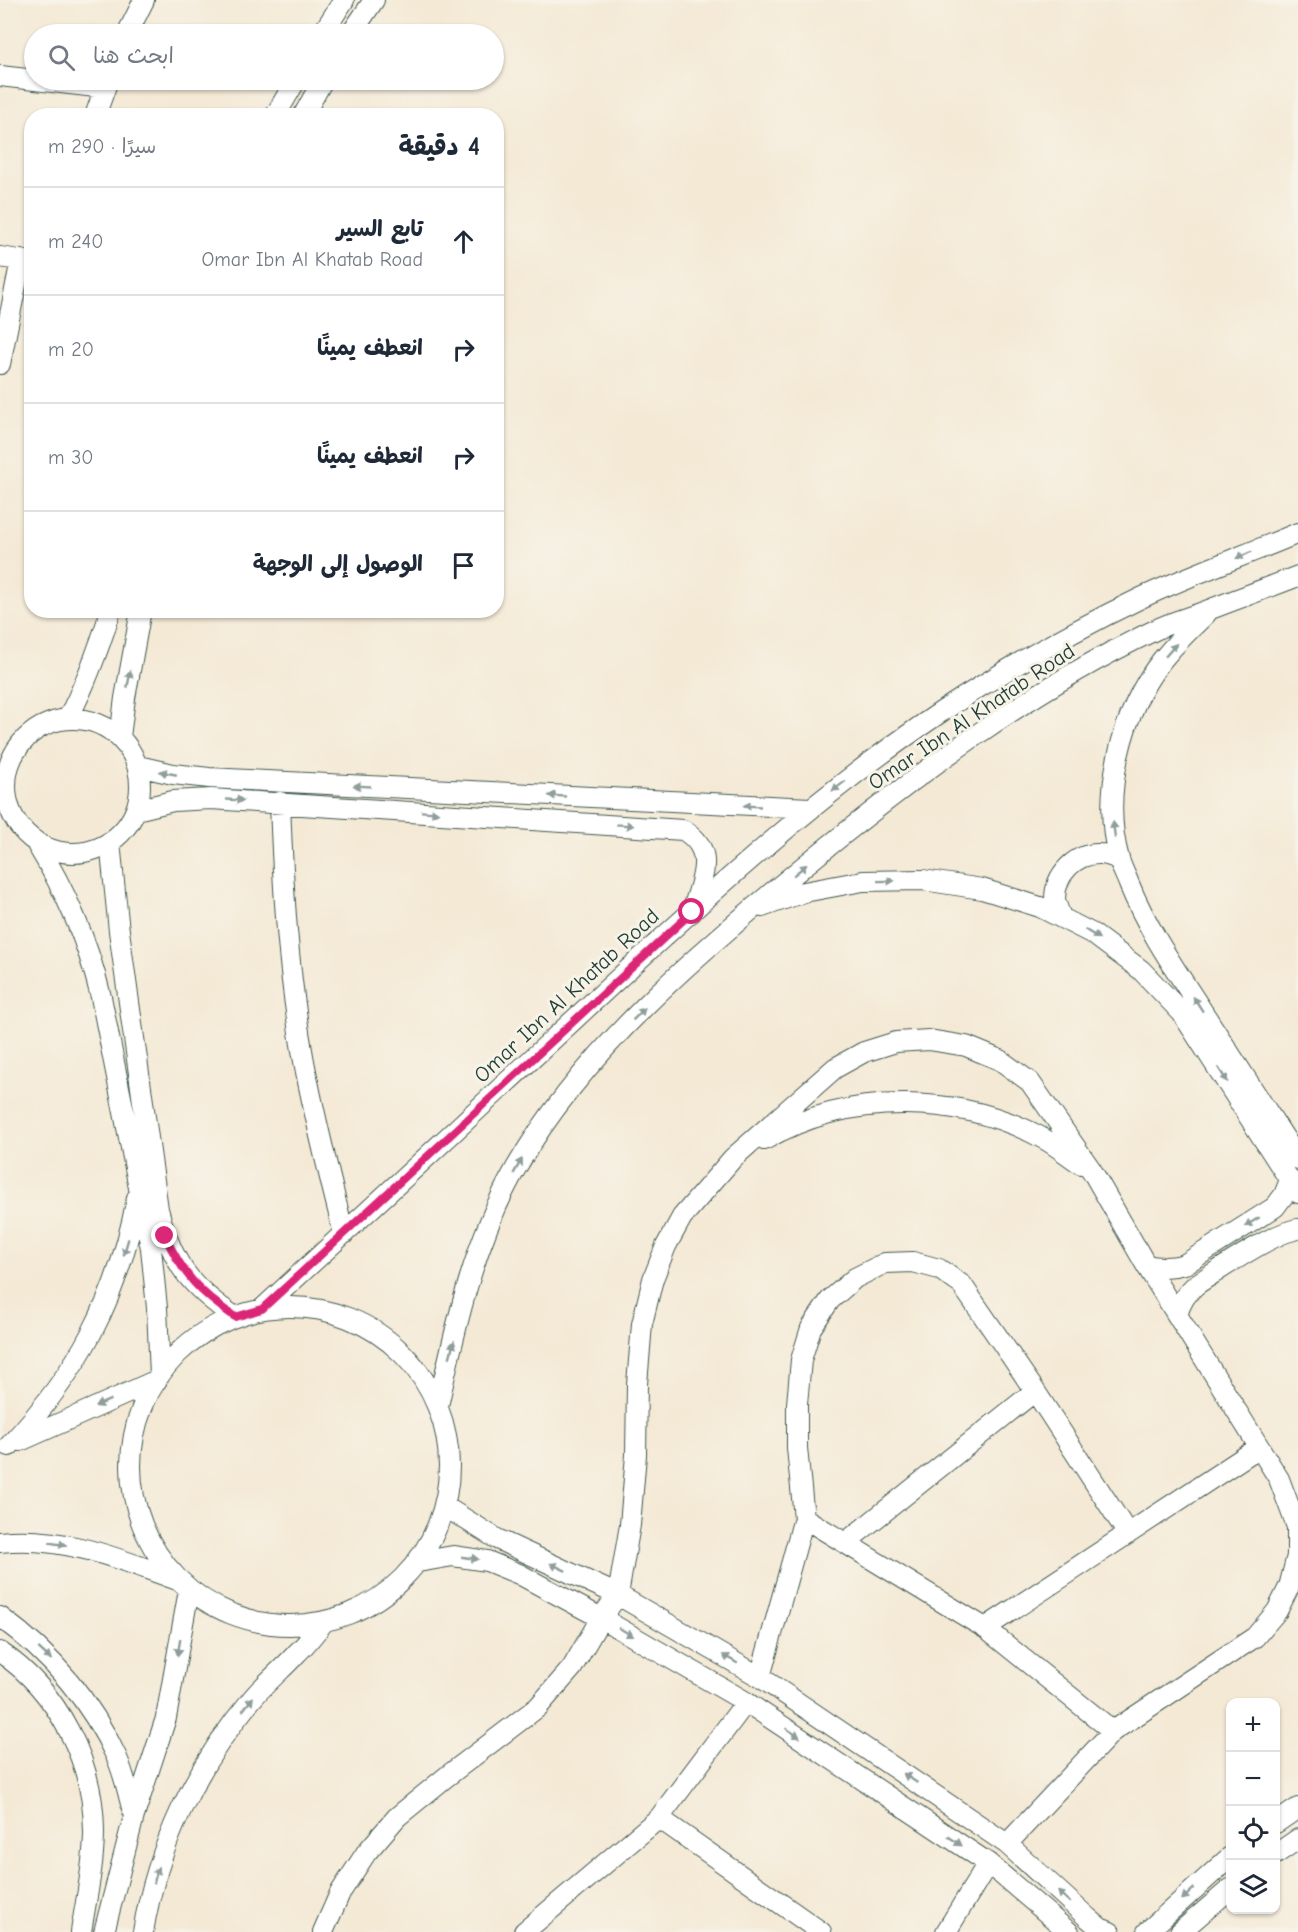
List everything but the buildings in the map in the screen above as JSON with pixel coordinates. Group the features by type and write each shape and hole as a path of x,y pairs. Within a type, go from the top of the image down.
{"street":[{"path":"132,24 144,0"},
{"path":"328,24 344,0"},
{"path":"358,24 374,0"},
{"path":"0,76 24,78"},
{"path":"98,108 104,90"},
{"path":"280,108 290,90"},
{"path":"307,108 317,90"},
{"path":"0,257 24,261"},
{"path":"0,364 24,269"},
{"name":"Omar Ibn Al Khatab Road","path":"262,1309 692,912 810,808 880,755 1007,671 1073,633 1141,598 1298,533"},
{"name":"Omar Ibn Al Khatab Road","path":"438,1406 469,1282 481,1244 501,1198 534,1138 582,1075 694,960 748,912 904,786 1082,668 1154,630 1298,576"},
{"path":"1212,608 1183,636 1161,662 1142,690 1127,722 1118,755 1113,789 1113,824 1119,859 1139,909 1166,957 1298,1159"},
{"path":"68,718 82,692 108,618"},
{"path":"120,737 140,618"},
{"path":"0,821 28,836 59,852 92,850 110,842 125,828 136,810 140,796 141,781 138,766 128,745 109,728 96,722 68,718 53,721 39,727 9,749 6,790 8,804 14,818 28,836 69,901 93,964 138,1190 146,1219 155,1278 158,1377"},
{"path":"138,766 173,774 209,778 810,808"},
{"path":"136,810 192,799 280,802 683,830 693,835 704,854 703,876 692,912"},
{"path":"280,802 282,871 290,963 303,1054 321,1145 344,1234"},
{"path":"110,842 130,1012 158,1209 165,1236 177,1262 193,1284 235,1317"},
{"path":"1061,917 1055,900 1058,882 1067,866 1083,856 1101,854 1119,859"},
{"path":"748,912 804,892 863,881 923,880 982,889 1040,907 1093,934 1141,970 1182,1012 1294,1187 1275,1207 1185,1264 1166,1268 1146,1264"},
{"path":"322,1932 340,1893 366,1853 397,1817 538,1707 572,1668 618,1594 632,1502 642,1324 653,1279 666,1246 682,1217 733,1158 835,1068 864,1052 896,1042 928,1040 966,1046 1000,1060 1030,1082 1092,1171 1146,1264 1279,1479 1297,1527 1297,1556 1289,1587 1277,1611 1255,1637 1113,1731 1007,1844"},
{"path":"733,1158 781,1130 833,1112 887,1104 943,1106 996,1118 1046,1140 1092,1171"},
{"path":"5,1448 44,1407 85,1347 104,1310 119,1271 131,1231 138,1190"},
{"path":"1177,1315 1180,1303 1197,1284 1274,1238 1298,1228"},
{"path":"760,1677 804,1518 797,1448 797,1404 801,1360 811,1328 830,1300 855,1278 885,1263 913,1262 939,1269 962,1285 1035,1391 1128,1534"},
{"path":"0,1542 46,1542 83,1548 120,1559 183,1585 212,1606 238,1617 267,1624 295,1626 324,1622 351,1613 376,1600 399,1583 418,1562 438,1526 444,1506 449,1481 450,1456 446,1430 438,1406 421,1374 397,1347 368,1326 334,1313 298,1307 262,1309 235,1317 193,1340 175,1356 158,1377 138,1419 131,1462 135,1505 152,1546 183,1585 166,1718 134,1816 104,1932"},
{"path":"5,1448 158,1377"},
{"path":"845,1543 1035,1391"},
{"path":"985,1628 1258,1448"},
{"path":"444,1506 497,1539 618,1594 760,1677 1007,1844 1088,1918 1100,1928 1110,1932"},
{"path":"804,1518 985,1628 1113,1731"},
{"path":"418,1562 453,1556 487,1561 519,1574 601,1618 746,1702 988,1863 1069,1932"},
{"path":"0,1617 49,1657 88,1705 118,1759 134,1816"},
{"path":"143,1932 160,1863 183,1804 214,1748 253,1697 299,1652 324,1622"},
{"path":"0,1652 12,1660 40,1687 63,1719 80,1755 91,1793 94,1832 91,1871 81,1932"},
{"path":"533,1929 659,1818 746,1702"},
{"path":"1280,1820 1298,1808"},
{"path":"659,1818 820,1932"},
{"path":"1280,1851 1298,1839"},
{"path":"1147,1932 1227,1860"},
{"path":"946,1932 988,1863"},
{"path":"1180,1932 1226,1892"}],"route":[{"path":"165,1236 177,1262 193,1284 214,1302 235,1317 262,1309 692,912"}]}
